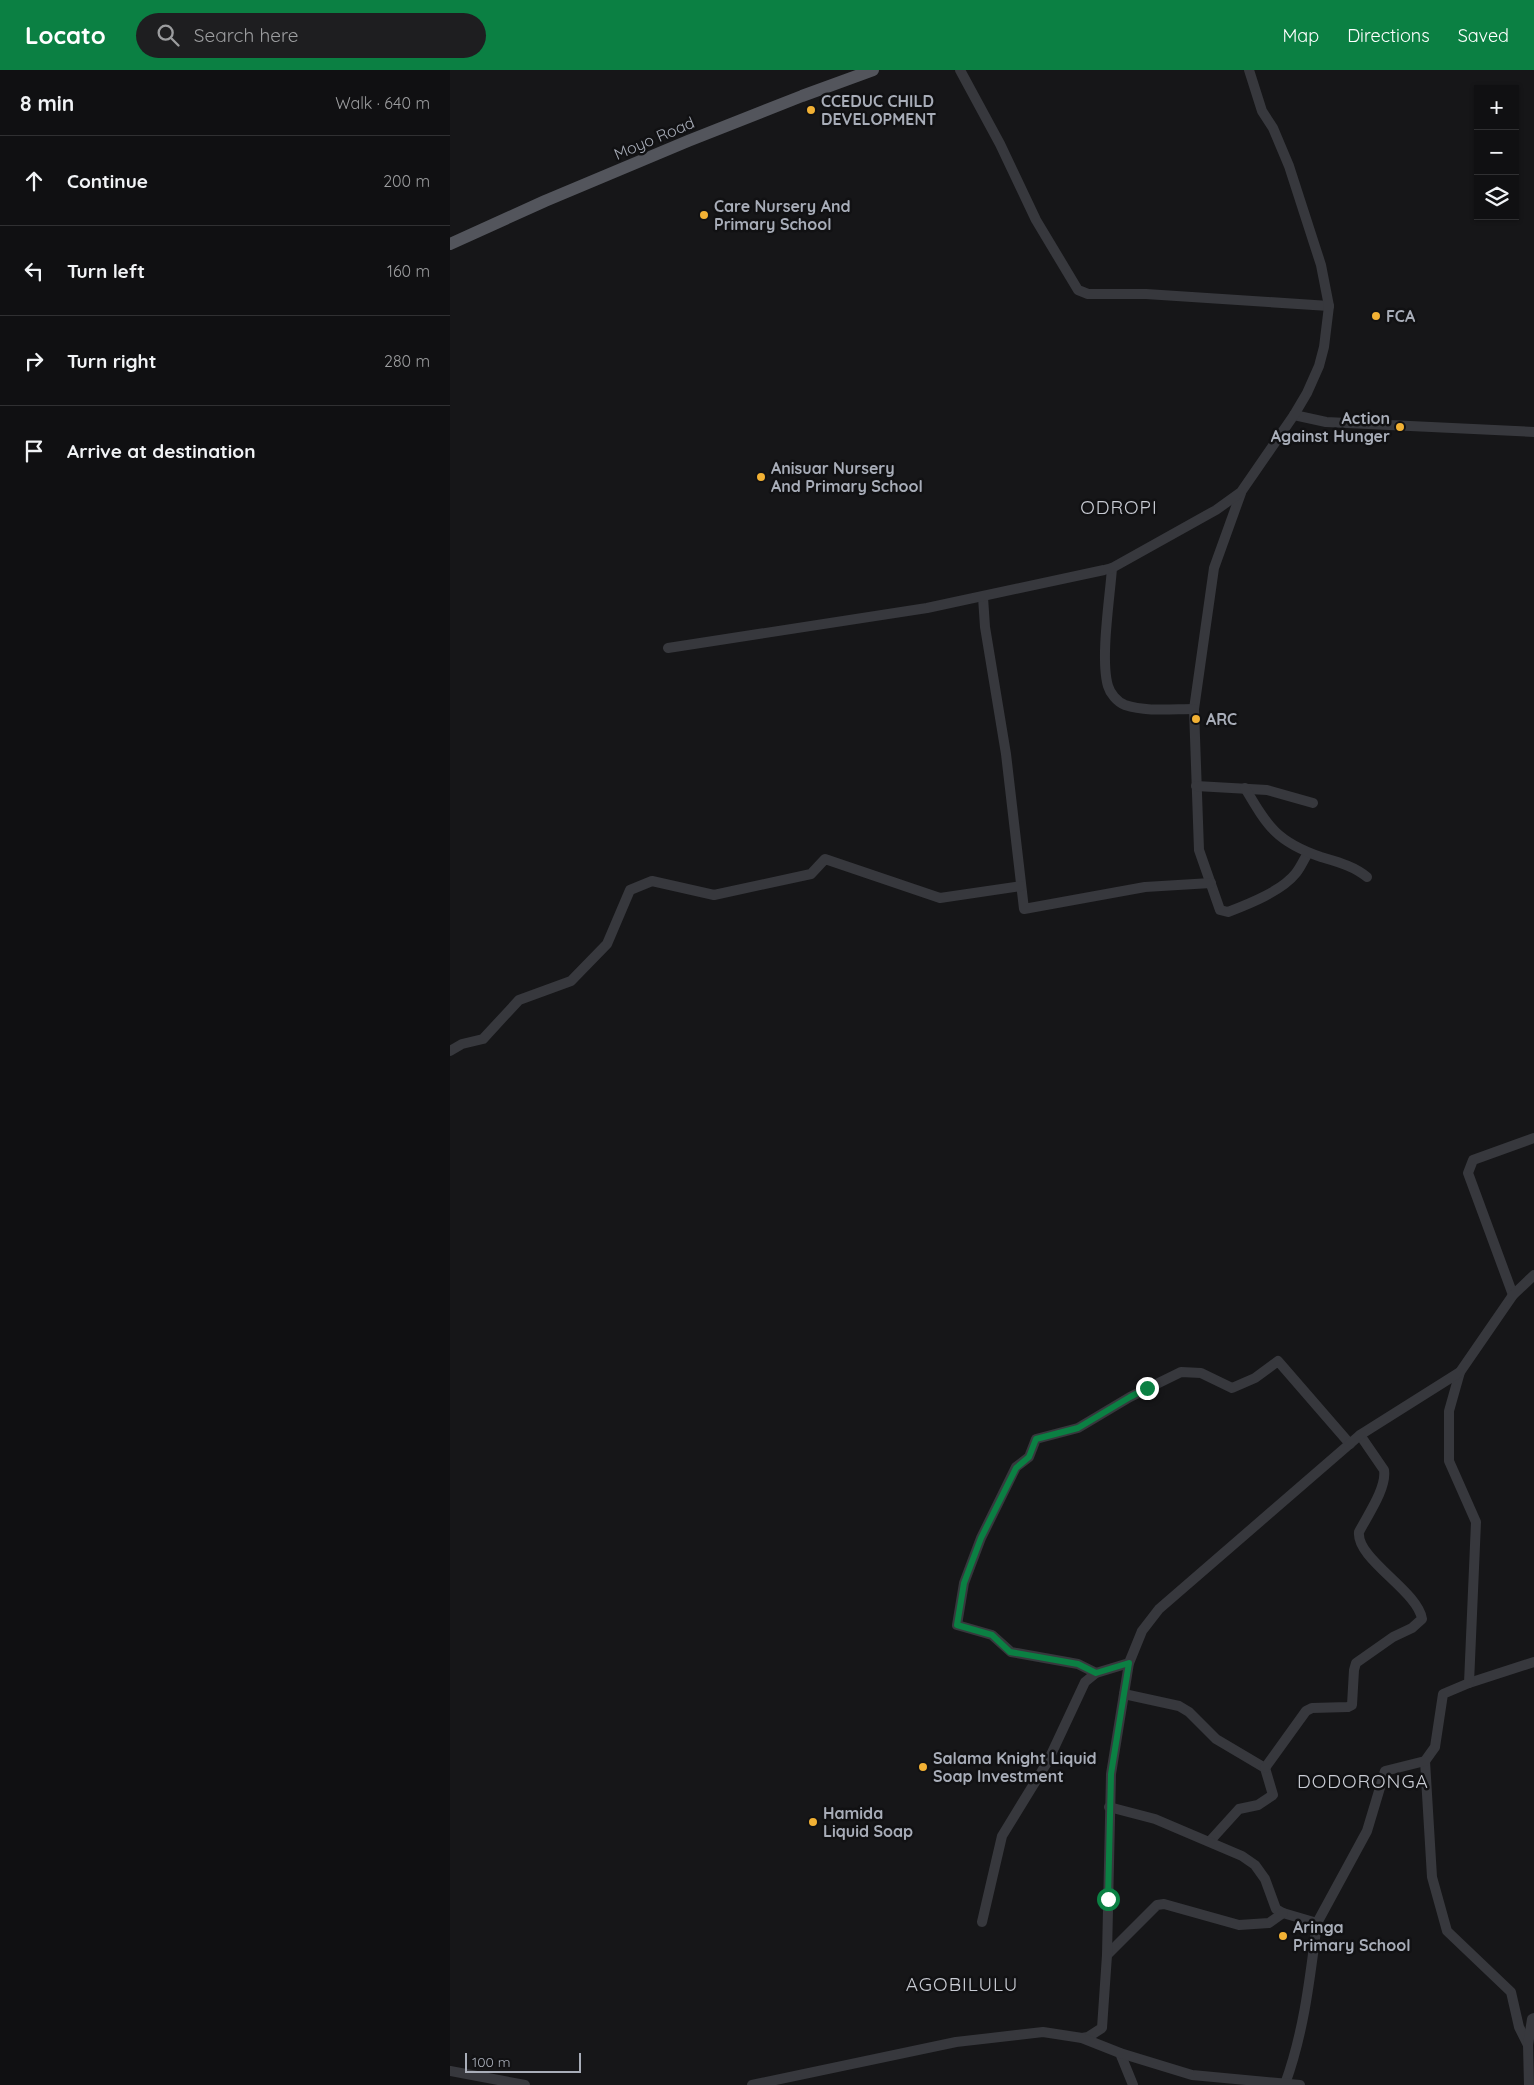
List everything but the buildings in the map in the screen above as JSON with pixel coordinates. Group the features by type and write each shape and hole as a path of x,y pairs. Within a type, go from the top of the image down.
{"main road":[{"name":"Moyo Road","path":"450,244 545,201 688,142 802,96 873,70"}],"street":[{"path":"960,70 1000,144 1036,220 1078,290 1088,294 1146,294 1329,306"},
{"path":"1249,70 1251,82 1262,111 1273,128 1289,166 1321,265 1329,306 1324,347 1319,366 1307,393 1241,492 1214,568 1194,709 1199,850 1220,910 1228,912 1254,901 1286,882 1295,874 1308,852"},
{"path":"1294,414 1326,422 1534,432"},
{"path":"668,648 927,608 1112,568 1216,510 1241,492"},
{"path":"1112,568 1105,661 1108,687 1123,705 1164,709 1194,709"},
{"path":"983,596 985,627 1006,754 1024,909 1145,888 1211,883"},
{"path":"1196,786 1245,788 1278,792 1314,803"},
{"path":"1245,788 1272,831 1308,852 1356,868 1367,877"},
{"path":"450,1051 462,1044 483,1039 519,1000 570,981 607,944 630,890 652,881 714,895 811,874 824,859 940,898 1021,886"},
{"path":"1513,1295 1468,1173 1473,1160 1534,1138"},
{"path":"1469,1683 1476,1522 1449,1461 1449,1411 1460,1372 1513,1295 1534,1275"},
{"path":"1096,1673 1078,1664 1010,1652 992,1635 957,1625 964,1583 981,1538 1016,1468 1029,1457 1036,1439 1078,1428 1130,1397 1181,1372 1201,1373 1232,1388 1255,1378 1278,1361 1350,1444"},
{"path":"1133,2085 1116,2052 1105,2038 1102,2028 1111,1774 1129,1663 1142,1631 1159,1609 1360,1435 1460,1372"},
{"path":"1265,1768 1302,1714 1312,1708 1348,1707 1352,1705 1356,1663 1393,1637 1412,1628 1421,1621 1420,1614 1412,1601 1372,1558 1358,1538 1359,1532 1382,1487 1385,1476 1384,1470 1360,1435"},
{"path":"1528,2045 1519,2027 1511,1992 1447,1931 1432,1877 1425,1761 1435,1747 1443,1694 1469,1683 1534,1662"},
{"path":"982,1922 1002,1836 1048,1761 1085,1682 1096,1673 1129,1663"},
{"path":"1124,1694 1179,1706 1189,1712 1216,1739 1265,1768 1273,1796 1258,1805 1239,1809 1210,1841"},
{"path":"1285,2084 1303,2022 1317,1923 1367,1831 1385,1771 1425,1761"},
{"path":"1109,1807 1155,1819 1242,1856 1255,1865 1265,1879 1276,1909 1283,1913 1317,1923"},
{"path":"1106,1954 1157,1905 1164,1904 1239,1925 1269,1923 1283,1913"},
{"path":"1529,2085 1528,2045 1532,2019 1534,2018"},
{"path":"1082,2038 1088,2037 1102,2028"},
{"path":"752,2085 956,2042 1044,2032 1082,2038 1116,2052 1192,2075 1300,2085"},
{"path":"450,2071 525,2085"}],"place":[{"name":"CCEDUC CHILD DEVELOPMENT","path":"811,110"},
{"name":"Care Nursery And Primary School","path":"704,215"},
{"name":"FCA","path":"1376,316"},
{"name":"Action Against Hunger","path":"1400,427"},
{"name":"Anisuar Nursery And Primary School","path":"761,477"},
{"name":"ARC","path":"1196,719"},
{"name":"Salama Knight Liquid Soap Investment","path":"923,1767"},
{"name":"Hamida Liquid Soap","path":"813,1822"},
{"name":"Aringa Primary School","path":"1283,1936"}],"district":[{"name":"ODROPI","path":"1119,507"},
{"name":"DODORONGA","path":"1363,1781"},
{"name":"AGOBILULU","path":"962,1984"}],"route":[{"path":"1108,1899 1111,1774 1129,1663 1096,1673 1078,1664 1010,1652 992,1635 957,1625 964,1583 981,1538 1016,1468 1029,1457 1036,1439 1078,1428 1147,1388"}]}
